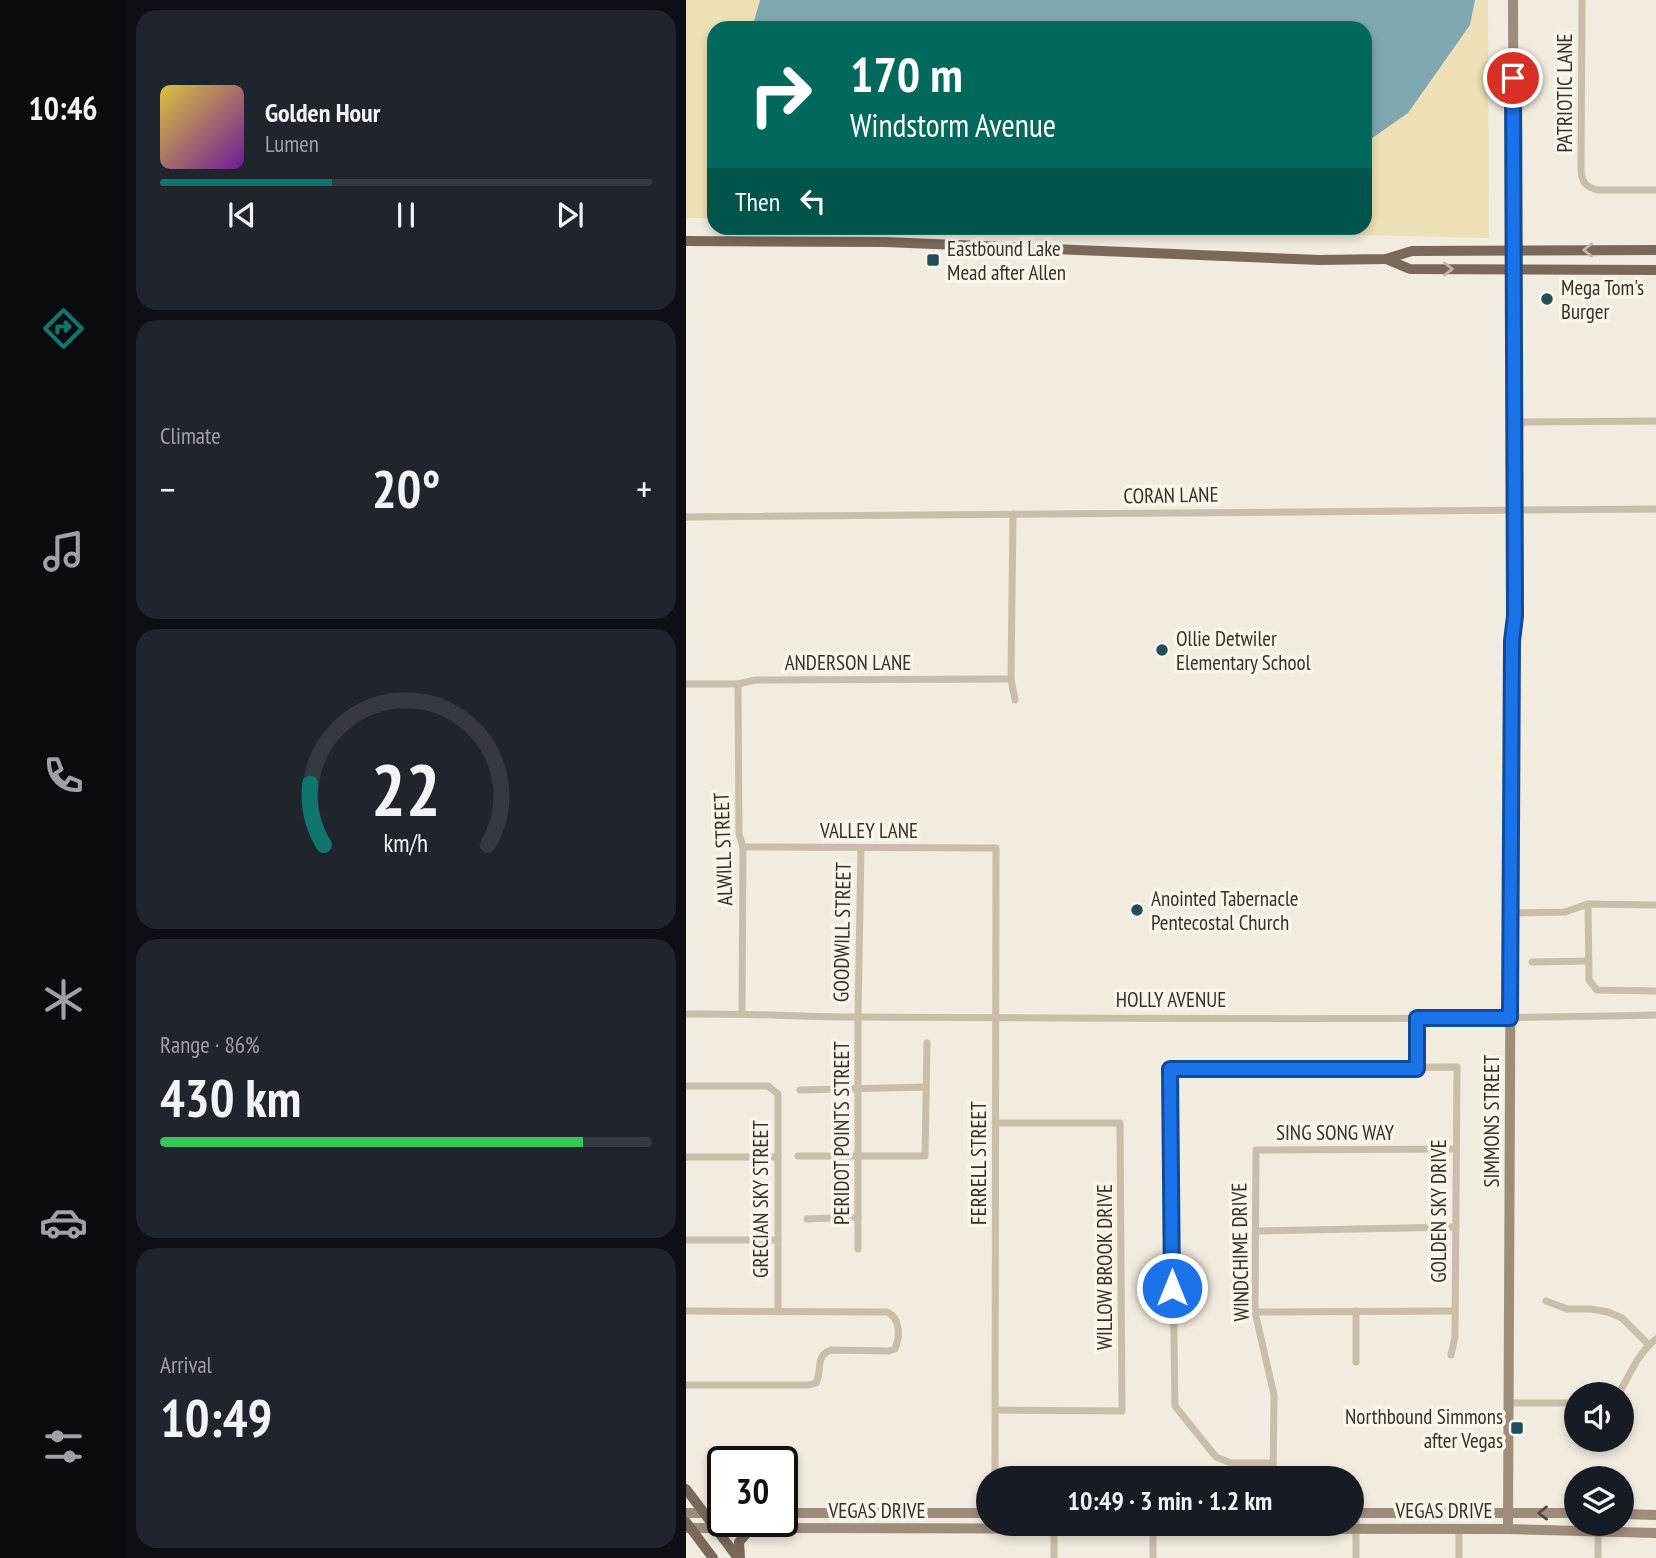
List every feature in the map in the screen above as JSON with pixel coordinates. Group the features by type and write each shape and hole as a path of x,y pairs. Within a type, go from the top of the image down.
{"main road":[{"name":"SIMMONS STREET","path":"1508,1529 1512,641 1515,616 1513,0"},
{"path":"686,241 886,242 1261,258 1386,259 1412,251 1656,250"},
{"path":"1386,259 1410,269 1656,270"},
{"path":"686,1489 707,1516"},
{"path":"686,1513 705,1513"},
{"name":"VEGAS DRIVE","path":"798,1513 976,1513"},
{"name":"VEGAS DRIVE","path":"1364,1513 1564,1513"},
{"path":"1634,1514 1656,1515"},
{"path":"688,1526 713,1558"},
{"name":"VEGAS DRIVE","path":"688,1526 707,1527"},
{"name":"VEGAS DRIVE","path":"798,1529 976,1527"},
{"name":"VEGAS DRIVE","path":"1364,1529 1564,1531"},
{"name":"VEGAS DRIVE","path":"1634,1533 1656,1533"},
{"path":"723,1537 739,1558"},
{"path":"739,1558 739,1542 743,1537"}],"street":[{"name":"PATRIOTIC LANE","path":"1582,0 1581,170 1586,186 1598,190 1656,190"},
{"path":"1513,432 1526,422 1656,421"},
{"name":"CORAN LANE","path":"686,517 1656,509"},
{"path":"1013,514 1011,679 1015,700"},
{"name":"ANDERSON LANE","path":"686,684 738,684 756,680 1011,679"},
{"name":"ALWILL STREET","path":"738,684 739,834 743,848 742,1013"},
{"name":"VALLEY LANE","path":"743,848 996,848"},
{"name":"GOODWILL STREET","path":"858,1017 861,848"},
{"name":"FERRELL STREET","path":"995,1466 996,848"},
{"path":"1588,904 1589,980 1593,987 1597,990 1656,990"},
{"path":"1511,913 1565,912 1588,904 1656,905"},
{"path":"1532,962 1589,961"},
{"name":"HOLLY AVENUE","path":"686,1014 1417,1018 1656,1015"},
{"name":"PERIDOT POINTS STREET","path":"858,1017 858,1249"},
{"path":"1273,1463 1231,1463 1216,1457 1175,1406 1170,1069 1417,1069 1417,1018"},
{"path":"798,1156 925,1156 927,1043"},
{"name":"GOLDEN SKY DRIVE","path":"1417,1069 1457,1067 1455,1337 1451,1355"},
{"name":"GRECIAN SKY STREET","path":"686,1086 768,1086 778,1094 778,1311"},
{"path":"800,1090 926,1087"},
{"name":"WILLOW BROOK DRIVE","path":"995,1124 1121,1123 1122,1411 996,1410"},
{"name":"SING SONG WAY","path":"1256,1150 1456,1149"},
{"name":"WINDCHIME DRIVE","path":"1256,1150 1255,1312 1274,1395 1273,1463"},
{"path":"686,1157 778,1157"},
{"path":"807,1219 858,1217"},
{"path":"1256,1231 1456,1227"},
{"path":"686,1240 778,1240"},
{"path":"1546,1301 1567,1309 1608,1312 1622,1318 1649,1345"},
{"path":"686,1311 887,1312 894,1315 898,1321 895,1349 831,1350 824,1353 820,1359 820,1377 816,1383 686,1385"},
{"path":"1356,1311 1356,1362"},
{"path":"1255,1312 1455,1311"},
{"path":"1625,1382 1634,1365 1656,1339"},
{"path":"1509,1404 1564,1403"},
{"path":"1459,1529 1459,1558"},
{"path":"1054,1536 1054,1558"},
{"path":"1153,1536 1153,1558"},
{"path":"1356,1536 1356,1558"},
{"path":"1598,1536 1598,1558"}],"sand":[{"path":"686,0 760,0 754,21 707,21 707,218 686,218"},
{"path":"1475,0 1488,0 1489,238 1366,235 1372,235 1372,138 1408,113 1470,25"}],"water":[{"path":"760,0 1475,0 1470,25 1408,113 1372,138 1372,21 754,21"}],"place":[{"name":"Eastbound Lake Mead after Allen","path":"933,260"},
{"name":"Mega Tom's Burger","path":"1547,299"},
{"name":"Ollie Detwiler Elementary School","path":"1162,650"},
{"name":"Anointed Tabernacle Pentecostal Church","path":"1137,910"},
{"name":"Northbound Simmons after Vegas","path":"1517,1428"}],"route":[{"path":"1172,1288 1170,1069 1417,1069 1417,1018 1510,1018 1512,641 1515,616 1513,78"}]}
